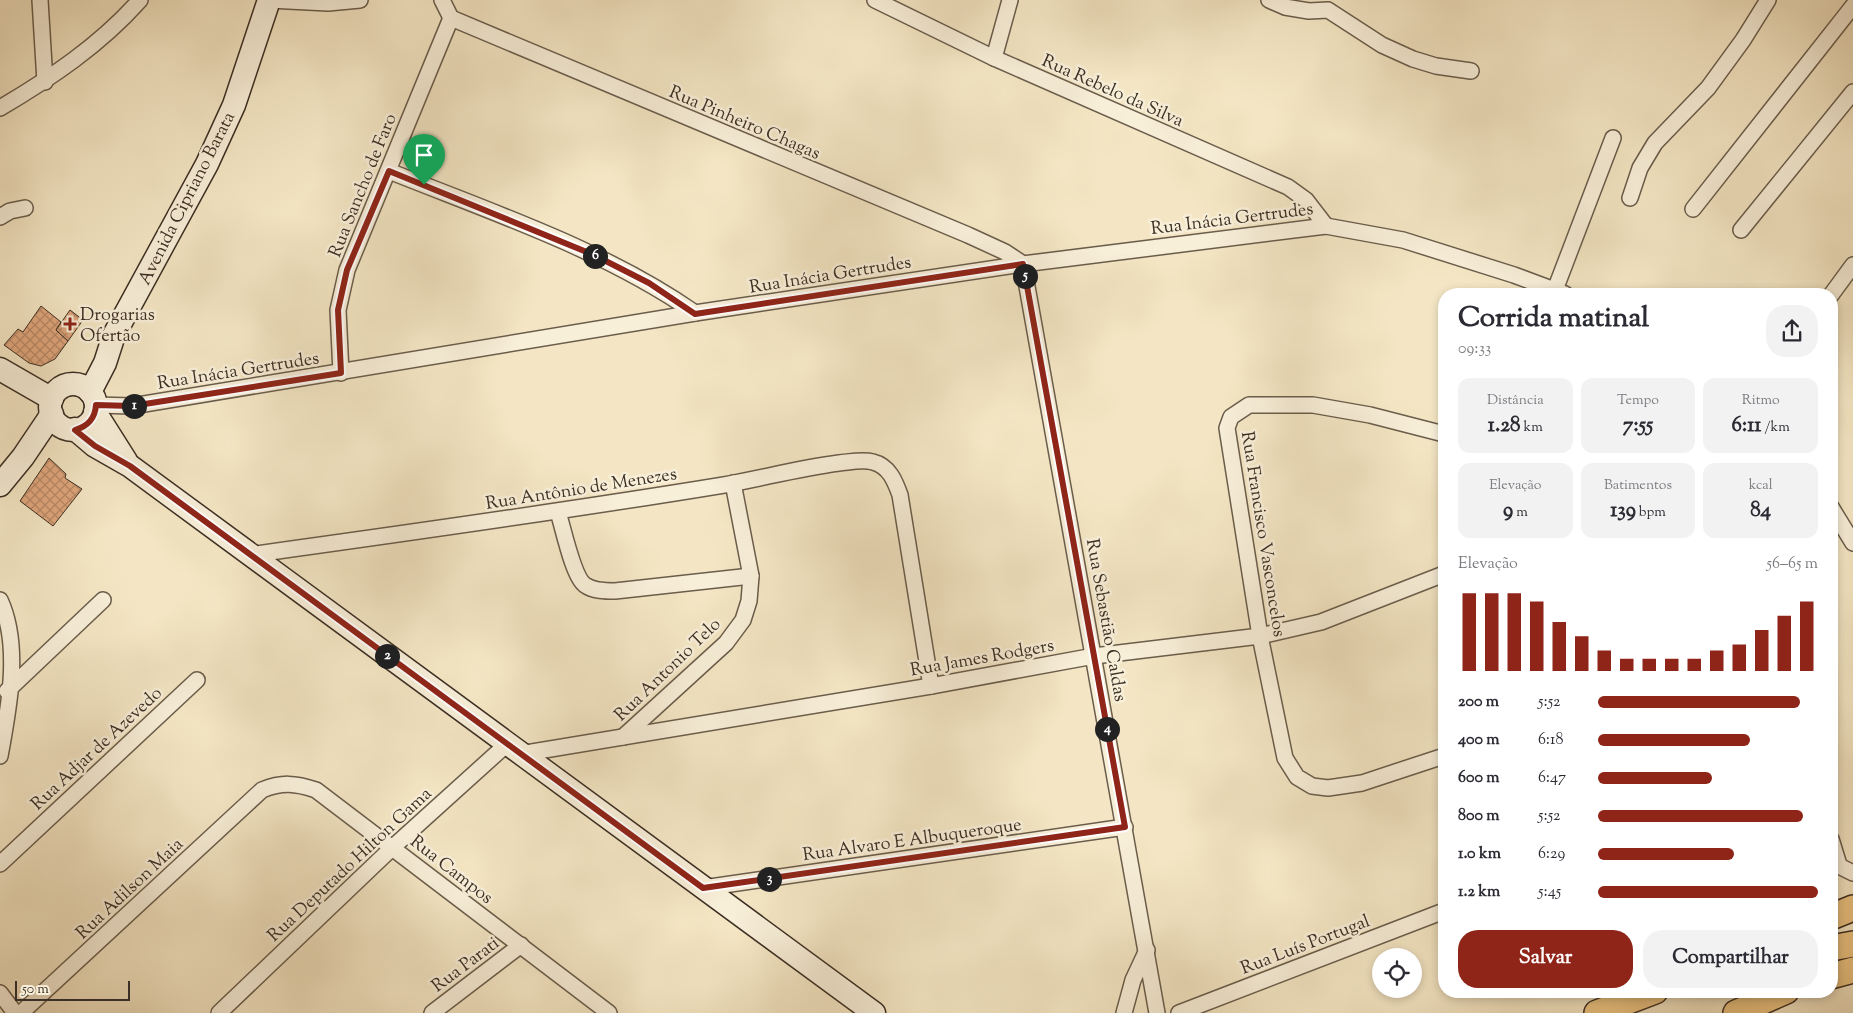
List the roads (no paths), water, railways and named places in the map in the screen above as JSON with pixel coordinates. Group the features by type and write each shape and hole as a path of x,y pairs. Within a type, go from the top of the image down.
{"main road":[{"path":"1838,914 1853,908"},
{"path":"1838,947 1853,944"},
{"path":"1838,974 1853,970"},
{"path":"1736,1013 1770,998"},
{"path":"1597,1013 1644,1000"}],"street":[{"path":"40,0 44,82"},
{"path":"0,108 44,82 88,51 140,0"},
{"path":"269,0 328,3 360,0"},
{"name":"Avenida Cipriano Barata","path":"88,398 114,335 207,164 234,105 269,0"},
{"path":"442,0 451,18"},
{"name":"Rua Rebelo da Silva","path":"875,0 994,58 1288,187 1306,200 1326,226"},
{"path":"994,58 1010,0"},
{"path":"1269,0 1285,7 1309,11 1331,5 1382,45 1413,59 1436,66 1471,71"},
{"path":"1630,198 1640,168 1655,144 1708,88 1743,40 1768,0"},
{"path":"1693,209 1853,6"},
{"name":"Rua Sancho de Faro","path":"341,373 338,310 347,270 451,18"},
{"name":"Rua Pinheiro Chagas","path":"451,18 968,235 1005,252 1023,264"},
{"path":"1741,230 1853,92"},
{"path":"1561,288 1613,138"},
{"path":"389,171 594,255 649,283 695,314"},
{"path":"0,217 10,211 25,208"},
{"name":"Rua Inácia Gertrudes","path":"88,398 132,406 695,314 1023,264 1326,226 1403,240 1548,288"},
{"name":"Rua Sebastião Caldas","path":"1023,264 1157,1013"},
{"path":"1836,288 1853,265"},
{"path":"0,369 95,446 130,466 874,1013"},
{"path":"62,418 56,392 88,398 130,466"},
{"path":"62,418 88,424 88,398"},
{"name":"Rua Francisco Vasconcelos","path":"1438,432 1370,415 1314,405 1248,405 1231,418 1227,428 1260,636 1285,758 1297,777 1312,786 1328,788 1362,783 1438,758"},
{"path":"0,485 23,457 62,418"},
{"name":"Rua Antônio de Menezes","path":"249,555 558,512 733,483 810,467 858,461 873,462 885,468 895,479 900,495 931,686"},
{"name":"Rua Antonio Telo","path":"623,737 726,643 743,620 749,600 751,576 733,483"},
{"path":"558,512 577,573 584,585 598,590 616,591 751,576"},
{"path":"1838,514 1853,525"},
{"path":"1838,518 1853,543"},
{"name":"Rua James Rodgers","path":"514,749 623,737 931,686 1094,656 1260,636 1321,622 1438,576"},
{"path":"0,600 7,614 12,648 4,693 0,756"},
{"path":"4,693 103,600"},
{"name":"Rua Adjar de Azevedo","path":"0,864 197,680"},
{"name":"Rua Deputado Hilton Gama","path":"219,1013 393,847 514,749"},
{"name":"Rua Campos","path":"262,790 280,783 296,783 316,790 609,1013"},
{"name":"Rua Adilson Maia","path":"21,1013 262,790"},
{"name":"Rua Alvaro E Albuqueroque","path":"703,888 1125,827"},
{"path":"1838,866 1853,873"},
{"name":"Rua Luís Portugal","path":"1179,1013 1438,913"},
{"name":"Rua Parati","path":"432,1013 521,946"},
{"path":"1124,1013 1134,980 1147,950"},
{"path":"0,993 15,1013"}],"place":[{"name":"Drogarias Ofertão","path":"70,324"}]}
